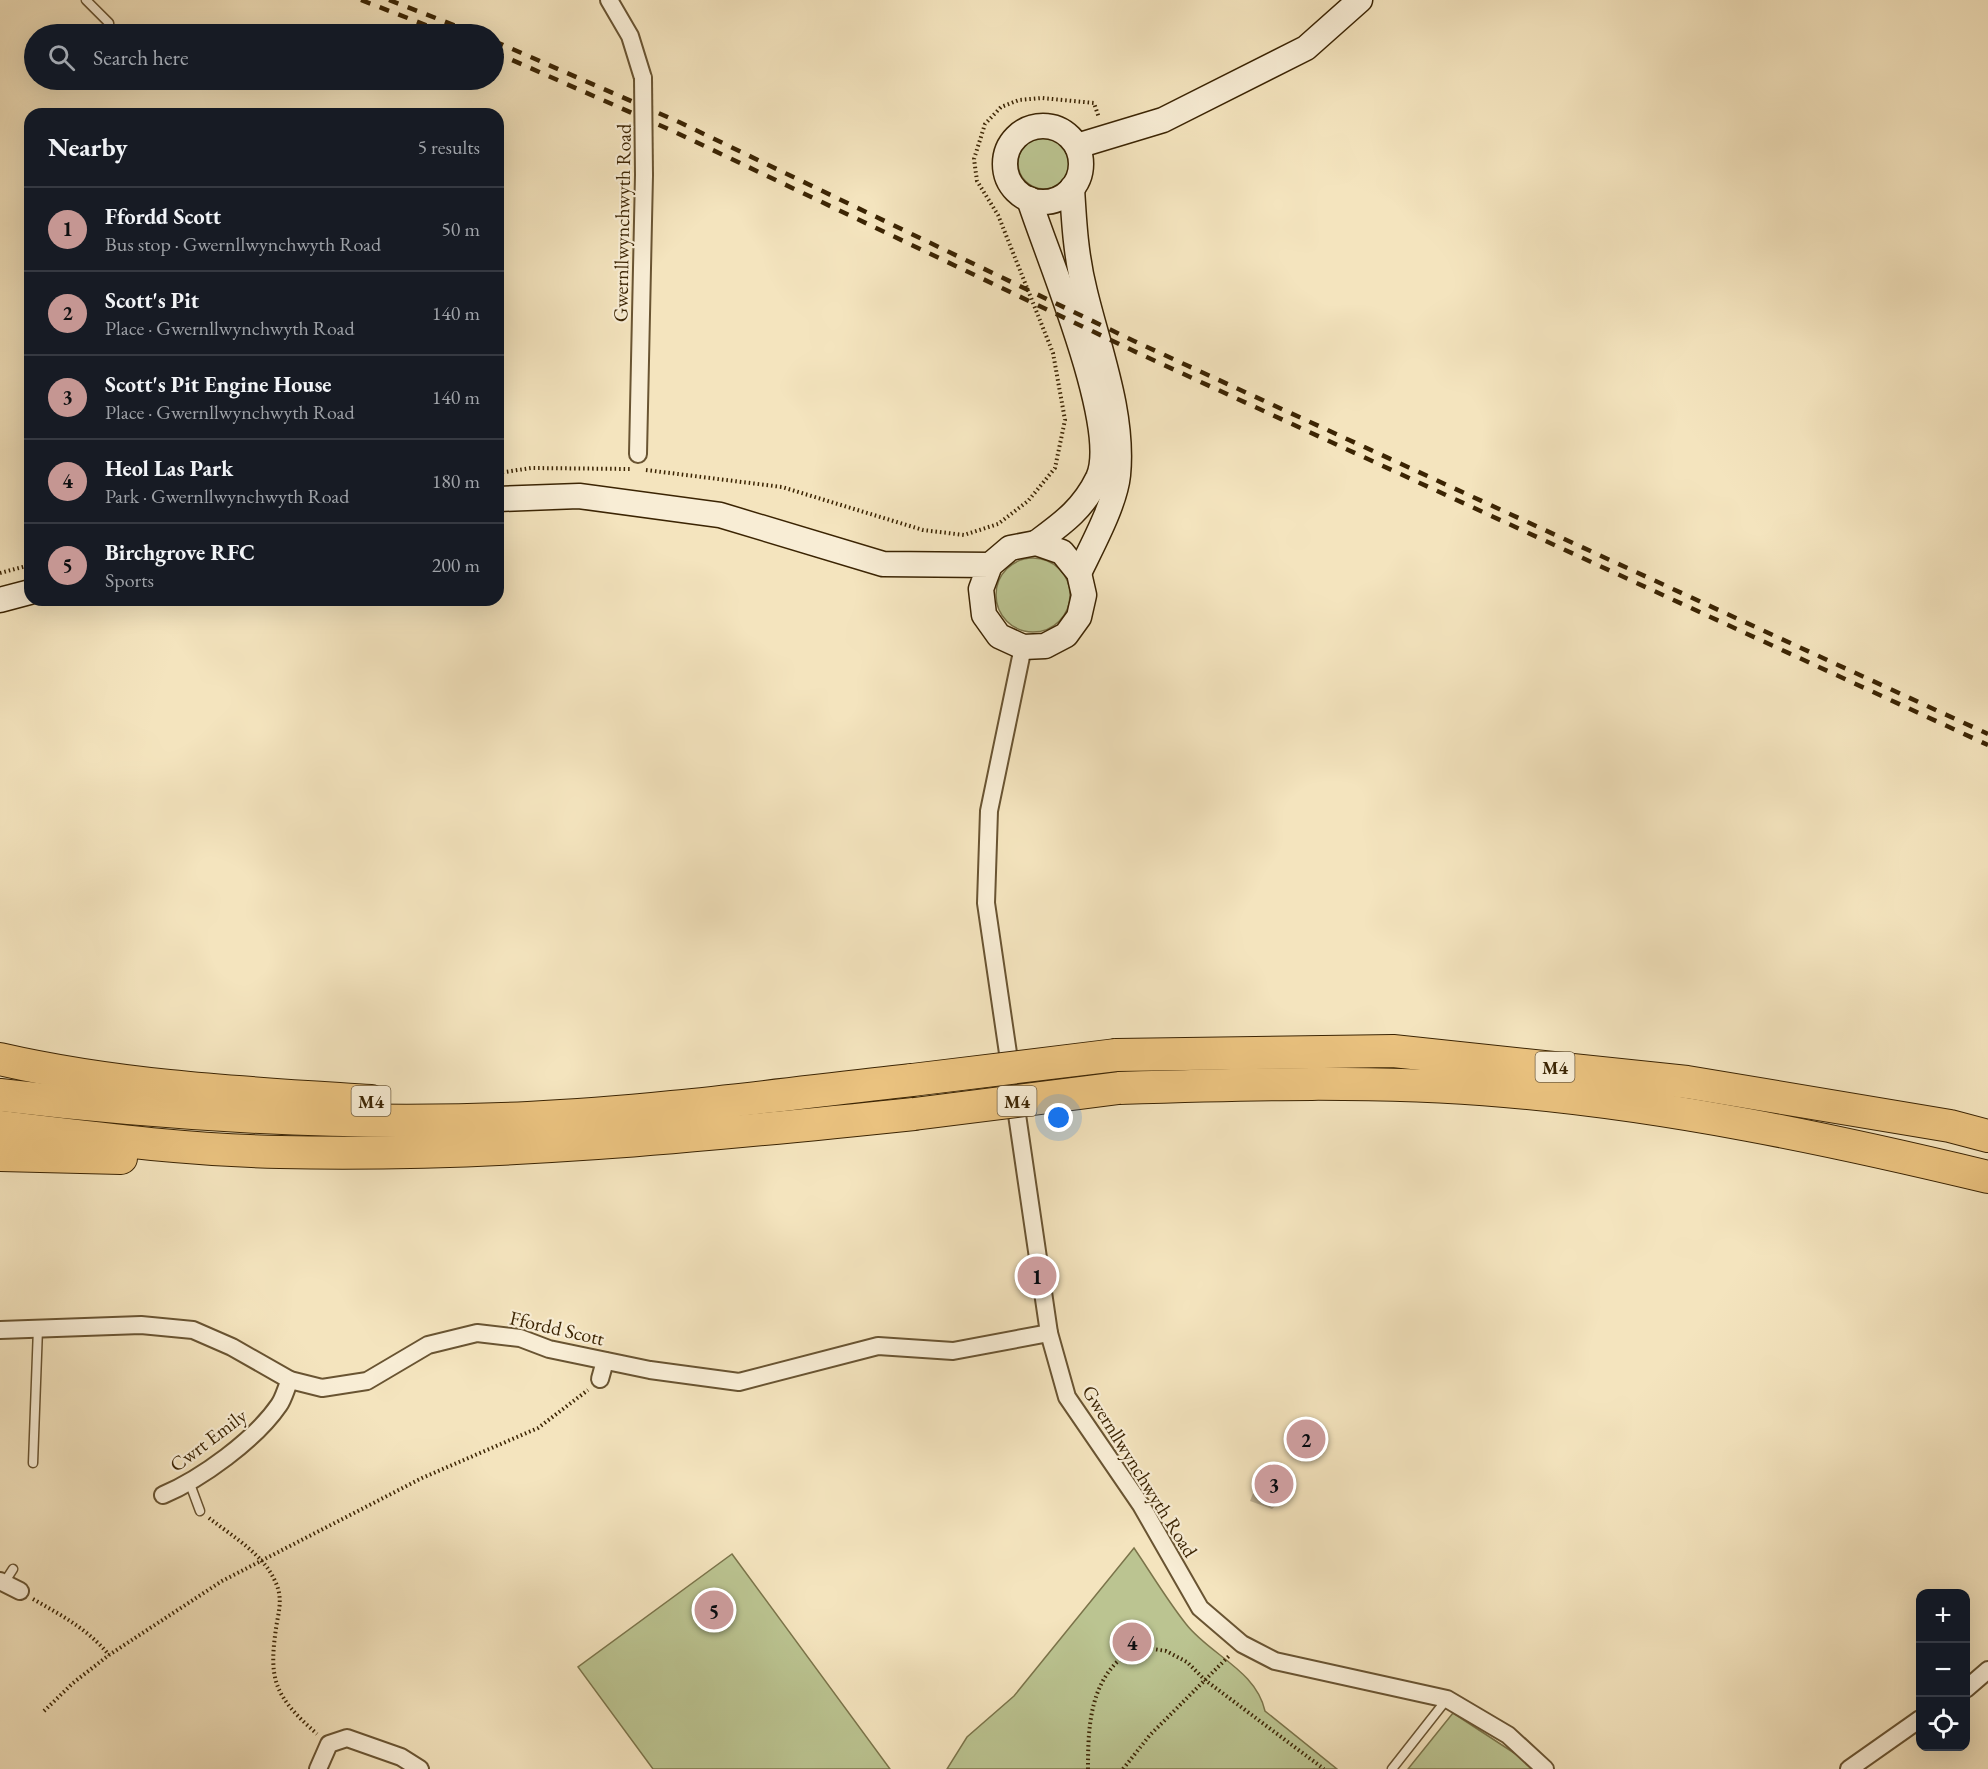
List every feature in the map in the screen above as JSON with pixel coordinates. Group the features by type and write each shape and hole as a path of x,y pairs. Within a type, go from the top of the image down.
{"highway":[{"name":"M4","path":"0,1095 170,1113 277,1120 528,1118 912,1080 1116,1055 1393,1051 1687,1082 1950,1126 1988,1136"},
{"name":"M4","path":"0,1059 51,1071 113,1080 385,1102 528,1108 744,1098"},
{"name":"M4","path":"0,1127 169,1146 278,1152 375,1153 541,1148 669,1139 914,1114 1119,1088 1310,1082 1505,1091 1667,1111 1912,1159 1988,1177"},
{"name":"M4","path":"0,1155 114,1159 278,1152"}],"main road":[{"path":"1077,146 1163,120 1306,48 1360,0"},
{"path":"1048,126 1060,129 1077,146 1081,159 1080,172 1072,188 1055,200 1042,202 1018,193 1005,171 1006,153 1015,138 1024,130 1048,126"},
{"path":"1072,188 1076,251 1107,373 1117,434 1118,477 1102,523 1080,573"},
{"path":"1029,199 1092,378 1101,441 1099,476 1075,514 1036,543 1010,548 990,565 981,589 984,615 999,636 1023,646 1045,646 1066,635 1079,617 1084,595 1080,573 1062,552 1036,543"},
{"path":"504,499 579,496 720,516 883,564 990,565"},
{"path":"0,600 24,594"}],"street":[{"name":"Gwernllwynchwyth Road","path":"609,0 630,36 643,78 644,175 638,454"},
{"name":"Gwernllwynchwyth Road","path":"1023,646 989,811 986,903 1049,1333 1067,1397 1141,1505 1200,1608 1242,1644 1275,1661 1448,1699 1508,1735 1545,1769"},
{"name":"Ffordd Scott","path":"0,1330 141,1325 193,1330 232,1347 290,1380 322,1388 367,1381 428,1345 477,1333 520,1338 549,1349 604,1361 739,1382 878,1346 953,1351 1049,1333"},
{"path":"600,1379 604,1361"},
{"name":"Cwrt Emily","path":"163,1495 190,1484 254,1435 280,1404 290,1380"},
{"path":"6,1578 20,1591"},
{"path":"1970,1685 1988,1670"},
{"path":"1850,1769 1916,1722"},
{"path":"318,1769 329,1744 347,1738 401,1757 420,1769"}],"lane":[{"path":"86,0 109,24"},
{"path":"33,1463 38,1328"},
{"path":"190,1484 200,1511"},
{"path":"1392,1769 1448,1699"}],"path":[{"path":"504,472 531,468 636,469 782,487 923,530 964,535 999,524 1028,501 1055,468 1065,420 1053,353 998,215 978,182 974,159 985,124 1001,107 1019,100 1042,98 1094,103 1105,138"},
{"path":"0,573 24,567"},
{"path":"44,1711 73,1683 110,1655 222,1581 422,1478 538,1428 572,1404 600,1379"},
{"path":"200,1511 261,1561 275,1581 281,1600 273,1650 273,1672 277,1688 294,1713 329,1744"},
{"path":"20,1591 67,1618 98,1642 110,1655"},
{"path":"1123,1769 1150,1735 1242,1644"},
{"path":"1088,1769 1091,1712 1100,1686 1118,1661 1142,1647 1166,1651 1187,1662 1205,1680 1324,1769"}],"green space":[{"path":"1044,137 1054,139 1062,145 1068,153 1070,163 1068,173 1062,181 1054,187 1044,189 1034,187 1026,181 1020,173 1018,163 1020,153 1026,145 1034,139"},
{"path":"1033,558 1047,561 1059,569 1067,581 1070,595 1067,609 1059,621 1047,629 1033,632 1019,629 1007,621 999,609 996,595 999,581 1007,569 1019,561"},
{"path":"1134,1548 1186,1624 1252,1684 1265,1711 1337,1769 947,1769 967,1737 1014,1696"},
{"path":"732,1554 890,1769 653,1769 578,1667"},
{"path":"1453,1713 1534,1766 1537,1769 1408,1769"}],"building":[{"path":"1266,1472 1289,1481 1286,1488 1291,1490 1289,1496 1285,1494 1282,1501 1258,1491"}],"railway":[{"path":"361,0 423,24"},
{"path":"389,0 451,24"},
{"path":"504,45 679,122 1134,341 1988,734"},
{"path":"504,56 675,132 1138,353 1988,745"}],"place":[{"name":"Ffordd Scott","path":"1037,1276"},
{"name":"Scott's Pit","path":"1306,1439"},
{"name":"Scott's Pit Engine House","path":"1274,1484"},
{"name":"Birchgrove RFC","path":"714,1610"},
{"name":"Heol Las Park","path":"1132,1642"}]}
